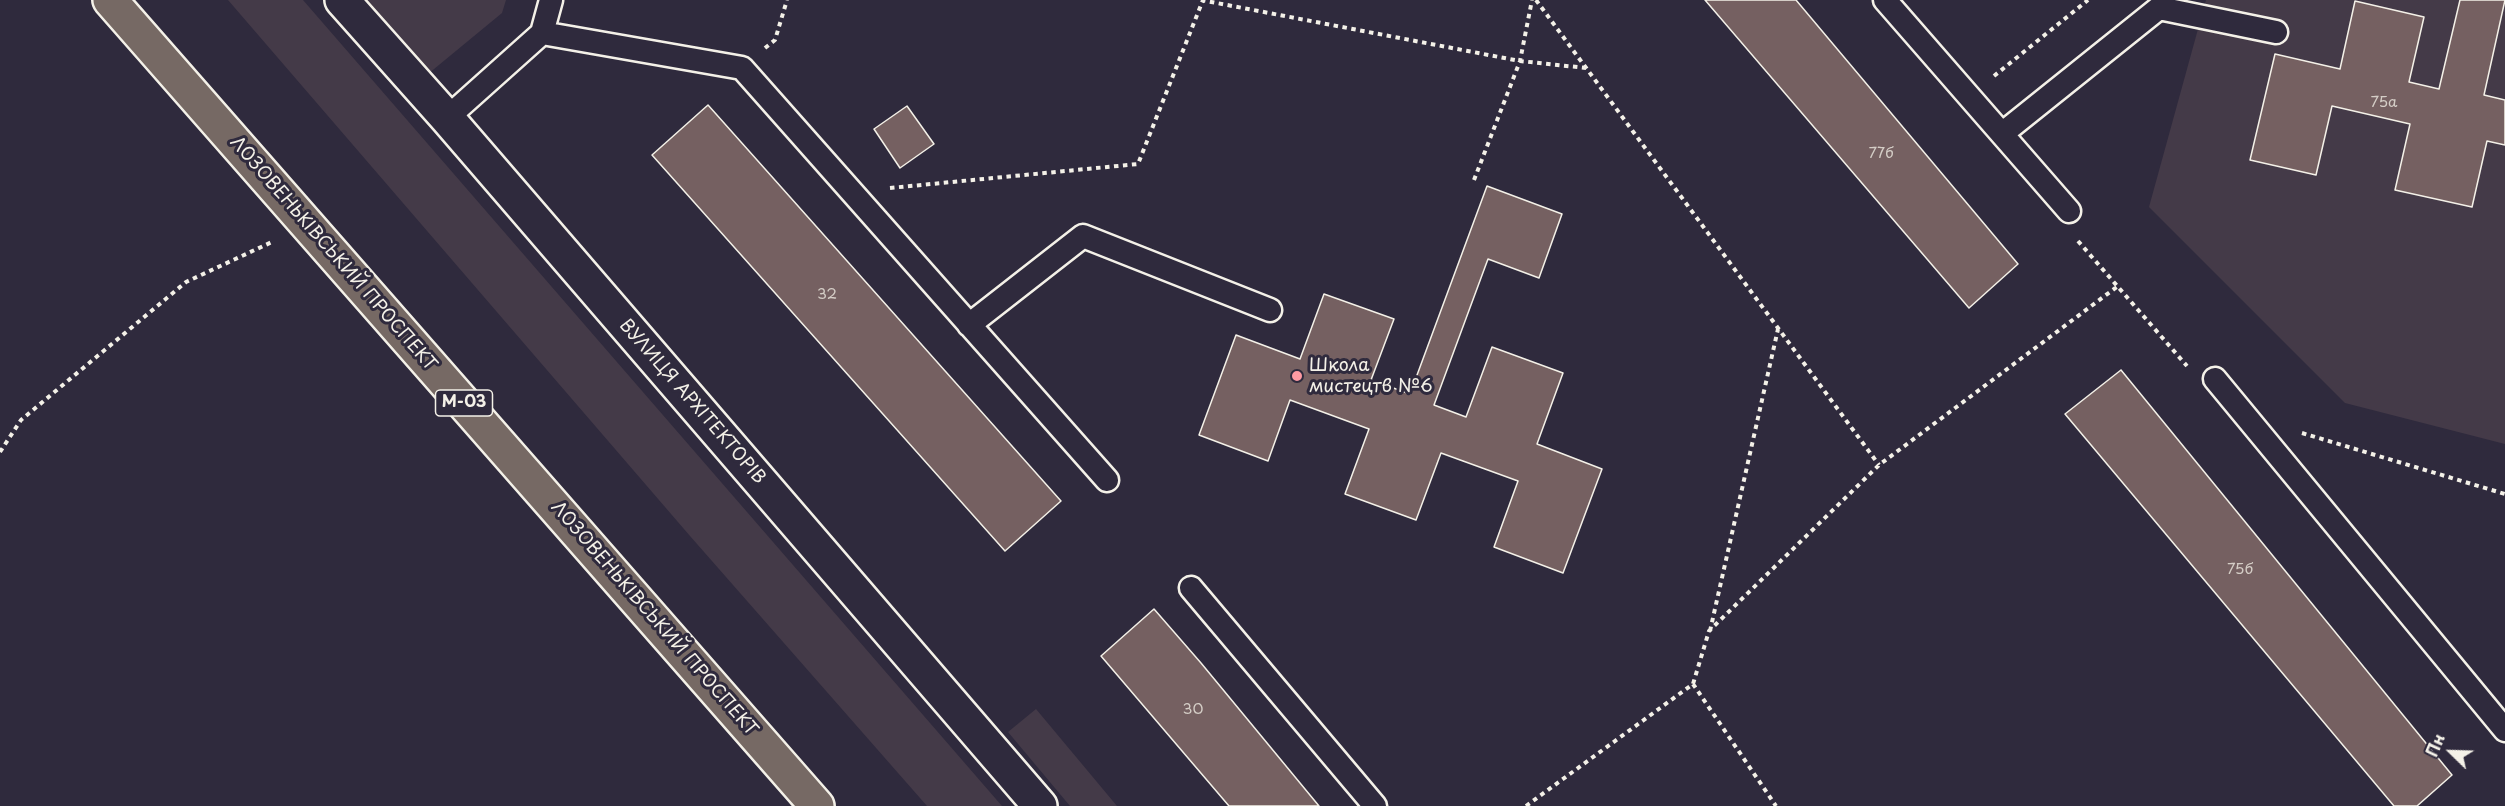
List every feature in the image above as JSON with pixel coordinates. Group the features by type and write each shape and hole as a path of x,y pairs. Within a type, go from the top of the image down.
{"highway":[{"name":"ЛОЗОВЕНЬКІВСЬКИЙ ПРОСПЕКТ","path":"110,0 817,806"}],"street":[{"name":"ВУЛИЦЯ АРХІТЕКТОРІВ","path":"342,0 447,118 1040,806"}],"lane":[{"path":"447,118 542,33 551,0"},
{"path":"1885,0 2070,211"},
{"path":"2003,133 2159,8 2276,32"},
{"path":"542,33 742,68 1107,480"},
{"path":"969,325 1083,236 1270,310"},
{"path":"2215,379 2505,730"},
{"path":"1191,588 1375,806"}],"path":[{"path":"742,68 775,40 787,0"},
{"path":"851,192 1138,164 1202,0 1520,61 1586,68"},
{"path":"1474,180 1520,61 1534,0"},
{"path":"1534,0 1879,465"},
{"path":"1970,96 2088,0"},
{"path":"2070,211 2058,219 2204,386 2215,379"},
{"path":"0,452 21,420 186,282 307,225"},
{"path":"1709,632 1879,465 2118,286"},
{"path":"1526,806 1693,684 1709,632 1778,329"},
{"path":"2246,415 2485,490 2505,494"},
{"path":"1693,684 1776,806"}],"shaded area":[{"path":"228,0 303,0 1002,806 927,806 690,536"},
{"path":"362,0 506,0 502,13 428,74"},
{"path":"2206,0 2505,0 2505,444 2345,403 2149,207"},
{"path":"1036,709 1117,806 1070,806 1008,732"}],"building":[{"path":"1705,0 1796,0 2018,264 1969,308"},
{"path":"2460,0 2505,0 2484,95 2505,100 2505,145 2487,141 2472,207 2395,190 2410,124 2332,106 2316,175 2250,160 2275,54 2340,69 2355,1 2424,17 2409,82 2439,89"},
{"path":"708,105 1061,501 1005,551 652,155"},
{"path":"907,106 934,144 900,168 874,129"},
{"name":"Школа мистецтв №6","path":"1487,186 1562,214 1539,278 1488,259 1434,405 1466,417 1492,347 1563,373 1537,444 1602,469 1563,573 1494,547 1518,481 1441,453 1416,520 1345,494 1369,429 1290,400 1268,461 1199,435 1236,335 1300,359 1324,294 1394,319 1371,380 1410,394"},
{"path":"2121,370 2452,775 2417,806 2394,806 2065,414"},
{"path":"1154,609 1319,806 1229,806 1101,656"}],"place":[{"name":"Школа мистецтв №6","path":"1297,376"}]}
